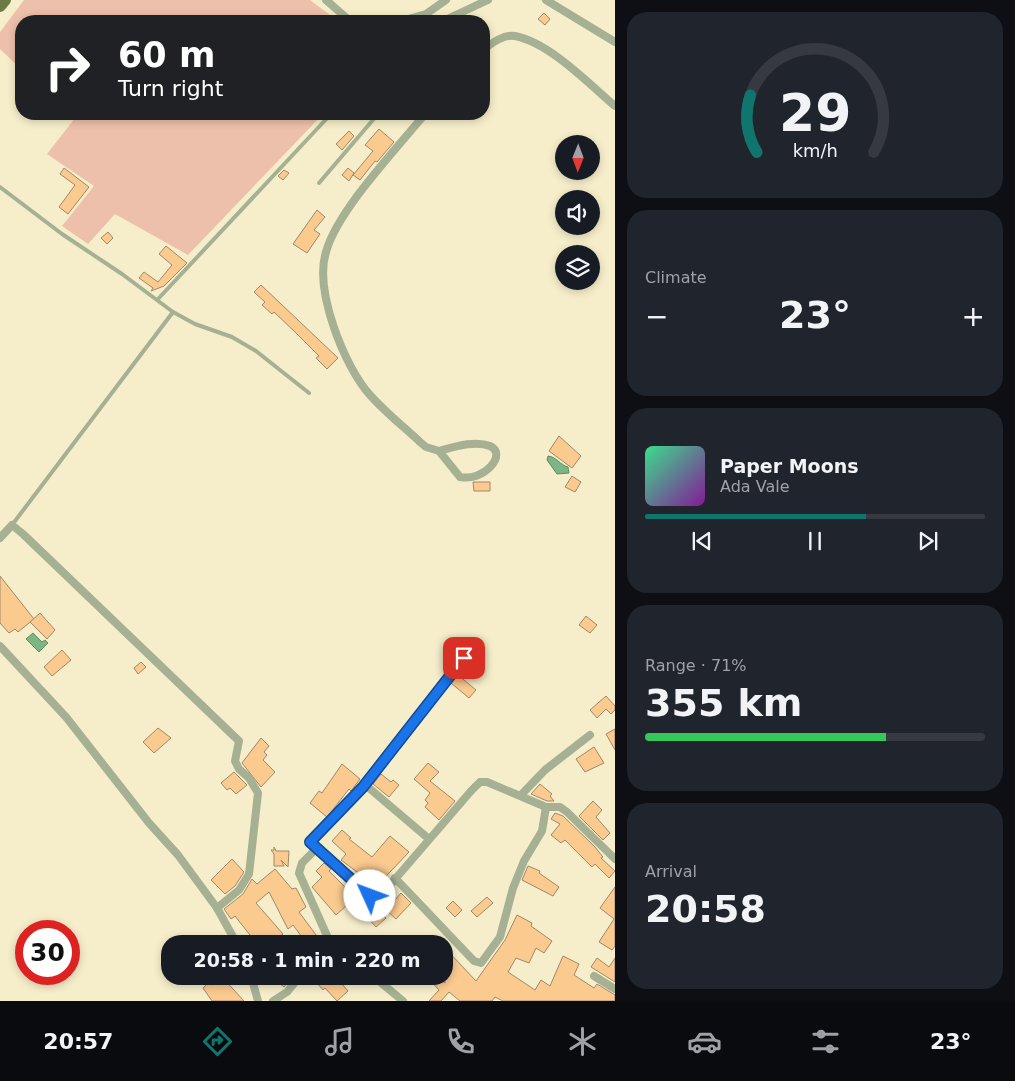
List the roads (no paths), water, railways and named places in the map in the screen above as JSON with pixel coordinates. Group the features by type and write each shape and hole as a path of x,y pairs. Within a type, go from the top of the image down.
{"main road":[{"path":"0,6 5,0"}],"street":[{"path":"326,0 343,15"},
{"path":"423,15 446,0"},
{"path":"456,15 488,0"},
{"path":"546,0 615,42"},
{"path":"490,44 494,41 513,36 540,46 575,72 615,106"},
{"path":"420,120 376,173 331,237 322,271 328,306 351,370 370,395 426,447 440,451 464,445 487,445 493,447 495,452 494,462 488,470 475,478 460,477 440,451"},
{"path":"0,538 12,525 239,741 235,761 258,793 250,869 247,880 239,890 217,908"},
{"path":"0,646 66,716 149,823 178,855 217,908 232,935"},
{"path":"464,658 363,787 310,842 374,899 378,899 480,782 488,782 546,807 560,807 615,859"},
{"path":"521,795 545,770 590,735"},
{"path":"363,787 369,788 429,839"},
{"path":"396,878 474,961 481,963 500,937 513,888 524,861 542,831 546,807"},
{"path":"317,848 302,863 299,873 326,935"},
{"path":"594,976 615,989"},
{"path":"254,985 258,1001"},
{"path":"273,1001 287,992 293,985"},
{"path":"384,985 403,1001"}],"lane":[{"path":"158,299 325,120"},
{"path":"318,182 373,120"},
{"path":"0,187 62,234 158,299 173,312 195,324 232,338 256,351 309,393"},
{"path":"12,525 173,312"}]}
